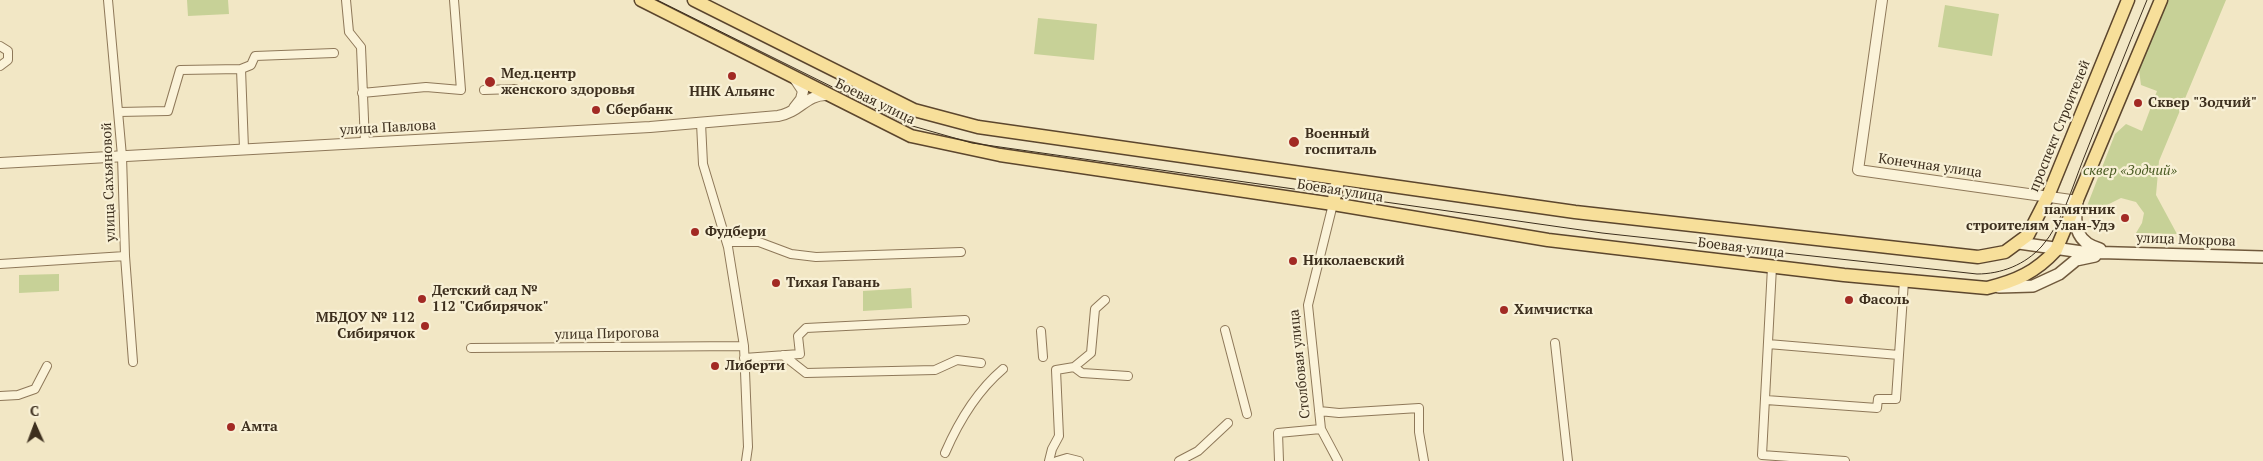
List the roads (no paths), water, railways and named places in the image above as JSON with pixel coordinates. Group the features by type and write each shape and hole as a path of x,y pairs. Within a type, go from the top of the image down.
{"main road":[{"name":"Боевая улица","path":"641,0 794,79 911,136 955,146 1103,171 1334,204 1548,240 1904,281 1987,288 2009,283 2025,276 2037,269 2056,250"},
{"name":"Боевая улица","path":"694,0 914,110 944,120 1014,133 1585,214 1978,257 2005,252"},
{"name":"проспект Строителей","path":"2005,252 2020,243 2028,235 2048,196 2128,0"},
{"path":"2056,250 2161,0"},
{"name":"Столбовая улица","path":"1334,204 1338,180"},
{"path":"2078,201 2075,218 2077,232 2089,246 2112,252"},
{"name":"улица Мокрова","path":"2020,243 2056,250 2263,257"},
{"path":"1987,288 2033,286 2060,274 2076,260 2112,252"}],"street":[{"name":"улица Сахьяновой","path":"108,0 119,112 125,256 133,362"},
{"path":"346,0 349,32 361,47 365,143"},
{"path":"362,93 426,87 460,90 454,0"},
{"name":"Конечная улица","path":"1882,0 1858,170 2078,201"},
{"path":"0,46 8,51 8,60 0,66"},
{"path":"119,112 168,111 180,70 241,69 251,65 255,56 334,53"},
{"path":"241,69 244,149"},
{"name":"улица Павлова","path":"778,116 797,106 801,99 803,91 794,79"},
{"path":"484,90 515,89"},
{"name":"улица Павлова","path":"0,163 701,123 778,116 797,110 813,96 826,95"},
{"path":"701,123 703,164 727,242 744,346 748,447 746,461"},
{"name":"Столбовая улица","path":"1334,204 1308,305 1321,429 1338,461"},
{"path":"727,242 759,242 791,254 816,257 961,252"},
{"path":"0,264 125,256"},
{"path":"1772,267 1762,455 1845,461"},
{"path":"1766,400 1877,408 1878,399 1896,399 1904,281"},
{"path":"1049,461 1052,449 1059,436 1056,370 1074,367 1091,353 1096,309 1105,300"},
{"path":"744,358 800,354 798,336 806,328 965,320"},
{"path":"1225,330 1247,414"},
{"path":"1041,331 1043,357"},
{"path":"1554,343 1568,461"},
{"path":"1768,344 1899,355"},
{"name":"улица Пирогова","path":"471,348 744,346"},
{"path":"783,355 806,373 935,370 957,360 981,363"},
{"path":"0,396 18,395 35,389 47,366"},
{"path":"1074,367 1082,373 1128,376"},
{"path":"945,453 953,435 970,407 992,378 1003,369"},
{"path":"1320,411 1339,413 1419,408 1419,432 1424,461"},
{"path":"1179,461 1198,451 1228,422"},
{"name":"Столбовая улица","path":"1280,461 1278,434 1321,429"},
{"path":"1056,461 1066,458 1079,461"}],"tram line":[{"path":"657,0 909,125 972,143 1602,233 1977,274 2004,270 2020,263 2035,253 2049,237 2066,205 2147,0"}],"place":[{"name":"ННК Альянс","path":"732,76"},
{"name":"Мед.центр женского здоровья","path":"490,82"},
{"name":"Сквер \"Зодчий\"","path":"2138,103"},
{"name":"Сбербанк","path":"596,110"},
{"name":"Военный госпиталь","path":"1294,142"},
{"name":"памятник строителям Улан-Удэ","path":"2125,218"},
{"name":"Фудбери","path":"695,232"},
{"name":"Николаевский","path":"1293,261"},
{"name":"Тихая Гавань","path":"776,283"},
{"name":"Детский сад № 112 \"Сибирячок\"","path":"422,299"},
{"name":"Фасоль","path":"1849,300"},
{"name":"Химчистка","path":"1504,310"},
{"name":"МБДОУ № 112 Сибирячок","path":"425,326"},
{"name":"Либерти","path":"715,366"},
{"name":"Амта","path":"231,427"}],"park label":[{"name":"сквер «Зодчий»","path":"2130,171"}]}
